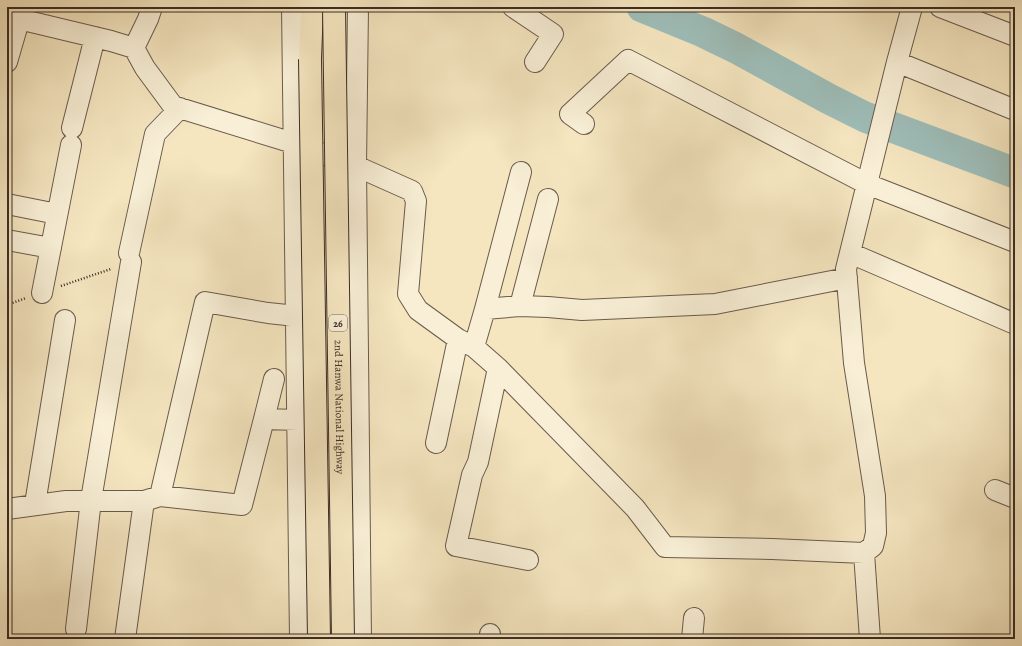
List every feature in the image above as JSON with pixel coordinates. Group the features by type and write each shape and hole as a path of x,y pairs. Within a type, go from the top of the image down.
{"highway":[{"name":"26","path":"312,7 310,59 319,639"},
{"name":"2nd Hanwa National Highway","path":"334,7 343,639"}],"street":[{"path":"134,48 152,7"},
{"path":"292,7 300,639"},
{"path":"358,7 356,166 361,639"},
{"path":"513,7 553,34 535,62"},
{"path":"7,62 16,15 134,48 145,68 173,106 293,142 356,166 412,191 416,201 408,294 418,310 466,343 498,368 635,508 665,547 864,552 873,546 876,533 875,496 854,363 846,268 912,7"},
{"path":"940,7 1015,36"},
{"path":"42,293 72,136 95,38"},
{"path":"584,124 570,114 628,60 867,184 1015,242"},
{"path":"897,62 1015,110"},
{"path":"76,629 91,500 130,258 155,134 180,108"},
{"path":"436,443 466,343 485,309 521,172"},
{"path":"520,306 548,199"},
{"path":"7,204 57,214"},
{"path":"7,240 51,248"},
{"path":"850,253 1015,324"},
{"path":"485,309 520,306 582,310 715,304 847,278"},
{"path":"125,639 152,499 205,302 268,314 296,316"},
{"path":"35,504 65,320"},
{"path":"498,368 478,462 472,475 456,546 528,560"},
{"path":"7,509 35,504 91,500 152,499 242,506 274,379"},
{"path":"264,419 298,420"},
{"path":"995,490 1015,498"},
{"path":"864,552 870,639"},
{"path":"692,639 694,618"}],"path":[{"path":"7,305 42,293 130,258"}],"waterway":[{"path":"642,7 703,32 736,48 865,117 1015,173"}]}
